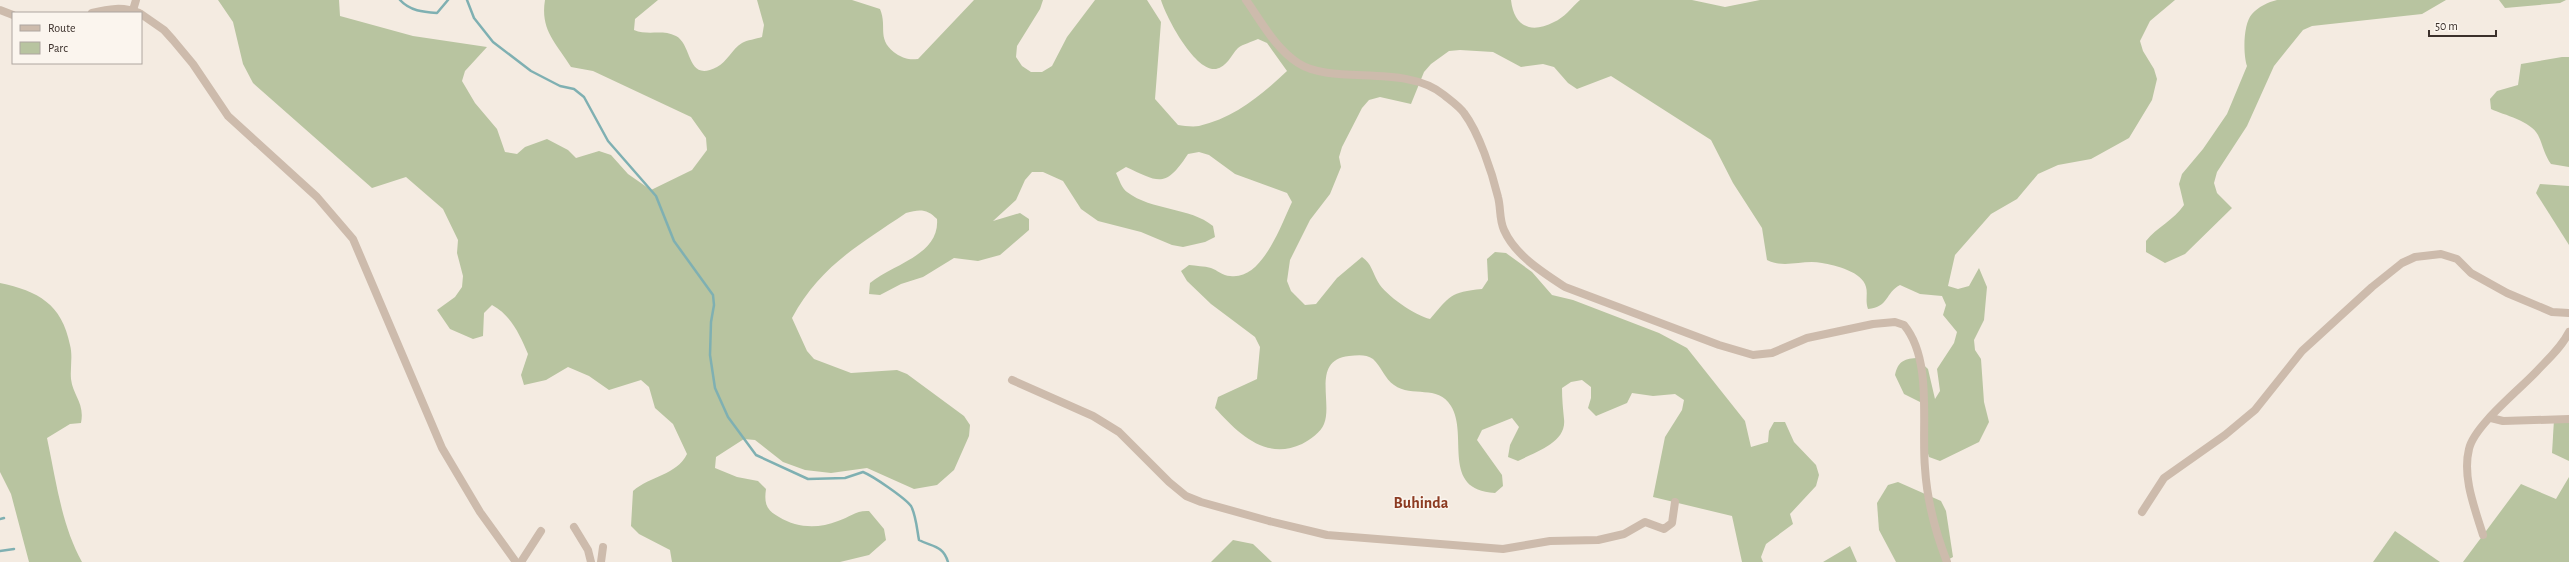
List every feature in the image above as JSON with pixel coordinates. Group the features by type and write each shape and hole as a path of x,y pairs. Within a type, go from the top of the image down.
{"street":[{"path":"96,12 108,9 138,12 136,0"},
{"path":"1246,0 1282,49 1298,63 1322,71 1414,81 1442,93 1463,113 1472,126 1492,178 1506,233 1516,249 1543,273 1565,287 1719,345 1753,355 1772,353 1807,338 1873,324 1895,322 1904,325 1915,342 1923,380 1927,487 1931,517 1947,562"},
{"path":"0,10 12,15"},
{"path":"142,15 164,30 173,40 228,116 317,197 353,239 442,448 480,512 516,562"},
{"path":"2142,512 2164,478 2225,435 2255,410 2302,351 2372,287 2402,263 2415,257 2428,254 2441,254 2457,259 2471,273 2507,293 2552,312 2569,314"},
{"path":"2483,536 2472,496 2467,460 2472,440 2502,404 2557,350 2569,332"},
{"path":"1012,380 1093,416 1119,432 1169,482 1186,496 1201,502 1269,521 1327,535 1503,549 1550,541 1598,540 1624,534 1645,522 1664,529 1672,524 1675,502"},
{"path":"2491,418 2511,421 2569,419"},
{"path":"574,527 588,550 591,562"},
{"path":"521,562 540,531"},
{"path":"601,562 603,547"}],"green space":[{"path":"218,0 339,0 340,16 413,36 487,47 465,71 462,81 475,103 497,129 505,152 517,154 525,147 547,139 568,150 576,158 599,151 611,155 628,174 651,190 692,170 707,150 706,138 691,117 593,71 571,67 550,36 545,20 545,0 658,0 635,19 634,30 639,32 666,33 676,36 685,47 695,67 700,70 707,71 721,65 742,43 762,37 764,25 757,0 852,0 880,9 883,22 884,39 887,44 898,55 905,58 918,59 974,0 1043,0 1040,9 1017,46 1016,57 1022,66 1031,72 1042,72 1052,66 1067,37 1095,0 1147,0 1161,22 1155,99 1178,125 1199,126 1236,111 1268,89 1287,71 1267,43 1258,39 1238,48 1220,68 1208,68 1199,62 1182,42 1161,0 1511,0 1516,17 1520,22 1525,26 1538,27 1546,26 1558,20 1580,0 1692,0 1725,7 1760,0 2175,0 2150,21 2140,41 2143,51 2154,69 2157,79 2152,100 2129,138 2091,159 2058,165 2038,174 2017,199 1991,214 1955,255 1948,286 1958,289 1969,286 1979,268 1987,287 1984,320 1974,340 1975,350 1981,359 1984,402 1989,422 1979,442 1940,461 1929,457 1926,447 1924,404 1904,394 1895,375 1898,367 1904,360 1916,358 1928,369 1935,399 1940,391 1937,369 1954,343 1957,332 1943,315 1946,305 1942,296 1920,294 1900,285 1895,288 1880,306 1868,309 1867,290 1864,282 1860,277 1848,270 1834,265 1815,262 1781,264 1767,260 1762,228 1733,183 1711,140 1611,76 1577,89 1568,83 1554,67 1543,64 1521,67 1493,52 1460,50 1449,51 1431,64 1424,72 1411,104 1380,97 1369,100 1362,108 1342,147 1339,157 1341,167 1330,194 1310,220 1290,260 1287,281 1291,291 1305,305 1316,304 1337,278 1362,257 1368,262 1378,282 1387,293 1417,314 1430,319 1452,296 1471,290 1482,289 1488,280 1487,259 1495,252 1506,253 1532,272 1552,295 1573,300 1659,333 1687,348 1745,421 1751,447 1768,442 1769,431 1774,422 1785,422 1794,442 1816,465 1819,475 1816,486 1790,514 1793,524 1766,544 1761,557 1763,562 1742,562 1732,516 1653,497 1665,437 1682,410 1684,400 1675,394 1653,396 1632,393 1627,403 1596,416 1588,408 1591,398 1591,387 1582,380 1571,382 1562,388 1564,427 1560,434 1548,446 1518,461 1508,457 1510,445 1519,427 1512,418 1482,430 1477,440 1502,475 1503,486 1495,493 1478,490 1467,482 1462,472 1459,459 1456,418 1446,399 1432,393 1401,389 1388,379 1370,357 1359,355 1349,356 1337,359 1330,365 1327,374 1326,415 1323,427 1318,433 1302,444 1289,448 1276,449 1264,447 1243,435 1215,408 1218,397 1257,379 1260,347 1255,337 1211,304 1187,281 1181,271 1189,265 1211,268 1230,276 1241,275 1252,270 1269,250 1292,202 1287,193 1235,174 1209,155 1199,152 1188,154 1173,173 1161,179 1154,179 1126,167 1116,173 1125,191 1137,198 1148,203 1193,215 1213,226 1215,237 1205,242 1183,247 1172,245 1141,232 1098,221 1081,209 1063,181 1043,172 1032,172 1025,180 1016,200 993,221 1020,213 1029,219 1029,230 1000,255 978,261 954,258 923,277 901,284 880,295 869,294 870,283 913,257 931,242 936,231 937,219 930,213 915,211 906,213 842,258 815,284 792,318 807,351 814,359 851,373 897,370 907,374 964,416 970,425 969,436 954,470 937,485 914,489 867,468 831,473 805,470 783,462 755,440 744,439 716,457 715,468 737,477 758,481 766,489 765,498 767,506 771,512 786,521 800,525 815,526 830,524 853,514 869,511 884,529 886,540 869,555 840,562 672,562 670,550 639,534 631,526 633,491 677,467 687,454 673,424 655,408 649,387 641,380 609,390 589,376 568,367 546,380 524,385 521,375 528,354 510,320 499,309 492,305 484,313 483,336 473,339 450,329 437,310 455,297 462,287 463,276 457,253 458,240 443,209 406,177 372,188 253,83 243,64 233,22"},
{"path":"2277,0 2446,0 2422,14 2312,26 2303,30 2274,66 2247,126 2217,172 2214,183 2217,193 2232,208 2185,254 2165,263 2146,252 2146,241 2184,205 2179,184 2182,174 2203,149 2227,114 2247,66 2245,54 2245,32 2249,19 2254,11 2267,3"},
{"path":"2499,0 2566,0 2560,3 2505,8"},
{"path":"2569,57 2569,167 2551,164 2535,130 2517,119 2491,109 2490,99 2497,91 2518,85 2521,64"},
{"path":"2540,184 2569,186 2569,245 2536,193"},
{"path":"0,283 14,286 37,295 54,309 61,319 66,331 71,349 71,379 80,405 82,416 81,423 70,424 47,438 56,486 64,517 82,562 29,562 11,494 0,472"},
{"path":"2569,419 2569,461 2552,453 2554,420"},
{"path":"2569,477 2569,562 2463,562 2521,484 2556,499"},
{"path":"1898,482 1941,501 1946,511 1953,557 1944,562 1896,562 1879,530 1877,503 1888,485"},
{"path":"2395,531 2440,562 2373,562"},
{"path":"1233,540 1253,544 1272,562 1211,562"},
{"path":"1850,546 1857,562 1823,562"}],"waterway":[{"path":"400,0 412,9 437,13 448,0"},
{"path":"467,0 474,18 493,42 531,71 560,86 574,89 584,97 608,141 656,196 674,241 713,295 714,305 711,322 710,355 715,388 728,417 756,455 808,479 845,478 863,472 868,474 908,502 913,510 919,540 940,549 946,556 948,562"},
{"path":"0,519 4,518"},
{"path":"0,551 14,549"}],"district":[{"name":"Buhinda","path":"1421,503"}]}
